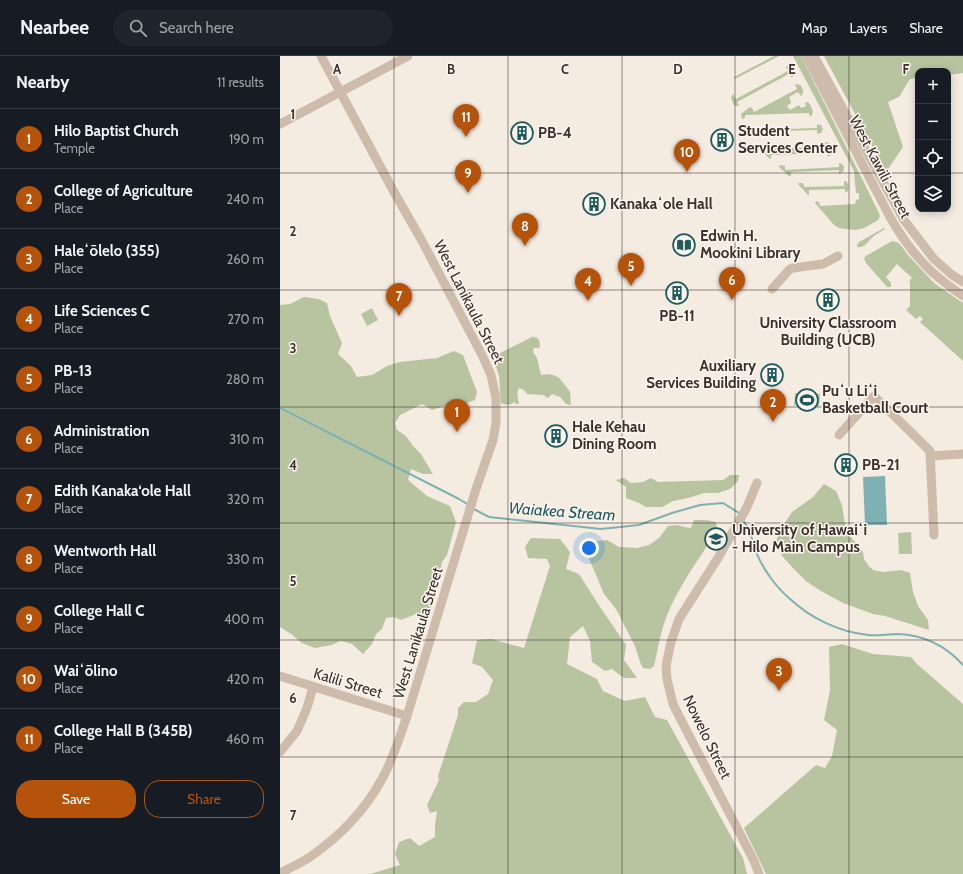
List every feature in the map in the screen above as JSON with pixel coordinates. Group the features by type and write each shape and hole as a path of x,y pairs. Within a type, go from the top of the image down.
{"street":[{"name":"West Lanikaula Street","path":"280,873 309,857 338,835 363,808 382,779 397,746 407,716 476,489 493,440 496,423 496,398 490,375 482,355 422,241 321,56"},
{"path":"280,124 408,56"},
{"name":"West Kawili Street","path":"806,56 897,229 926,267 963,296"},
{"name":"West Kawili Street","path":"814,56 904,220 934,259 963,282"},
{"path":"772,289 792,268 823,264 838,256"},
{"path":"839,435 874,396 930,451 934,535"},
{"path":"930,456 963,454"},
{"name":"Nowelo Street","path":"757,483 747,507 718,558 680,619 670,642 666,666 670,692 678,716 736,824 759,874"},
{"name":"Kalili Street","path":"280,676 407,716"},
{"path":"280,752 297,731 307,708 313,687"}],"green space":[{"path":"774,56 779,56 735,79 734,77"},
{"path":"793,56 801,56 878,211 880,216 878,220 864,228 855,230 839,228 834,225 815,203 816,201 819,202 820,206 855,204 856,200 859,199 859,193 856,193 854,171"},
{"path":"824,56 963,56 963,73 951,75 951,68 915,68 915,78 910,79 899,97 888,102 903,147 886,172"},
{"path":"787,66 791,68 794,74 792,78 789,74 737,102 739,106 734,105 731,98 733,94 736,99 788,71"},
{"path":"796,84 801,86 803,93 801,96 798,92 789,97 791,103 787,106 790,110 799,105 801,108 806,106 806,102 809,103 813,112 810,117 809,113 745,115 745,118 742,119 741,114 750,107 754,112 797,89"},
{"path":"817,124 821,125 823,129 821,133 817,134 817,130 753,132 752,137 747,128 747,126 750,126 751,130 817,128"},
{"path":"825,142 829,143 833,150 832,154 828,157 827,153 771,155 770,159 756,145 761,144 761,149 825,147"},
{"path":"839,163 844,167 843,172 839,174 839,170 791,172 791,176 789,176 779,167 780,165 785,166 785,170 839,167"},
{"path":"844,181 848,183 848,191 845,193 845,189 809,190 808,195 798,184 803,183 804,187 844,186"},
{"path":"884,228 885,229 874,236 864,246 857,247 859,242"},
{"path":"892,241 899,243 934,283 963,303 963,361 920,322 923,319 920,316 916,319 906,310 910,306 909,281 912,278 897,264 886,277 891,283 891,287 887,287 866,263 864,258 866,256"},
{"path":"304,297 319,299 327,303 330,316 342,343 338,354 351,366 357,377 372,375 387,366 400,362 437,358 454,351 463,355 477,392 475,400 466,403 447,405 432,410 422,404 400,415 395,423 397,430 406,436 421,454 433,474 423,474 411,469 408,480 427,496 450,506 456,522 447,555 442,562 433,605 427,612 416,614 401,620 394,617 386,618 382,629 376,634 372,644 363,654 352,644 341,641 331,645 315,648 302,643 280,627 280,305 290,304"},
{"path":"372,308 378,320 367,326 361,314"},
{"path":"534,336 534,338 536,337 540,342 540,347 534,348 533,352 537,358 541,375 550,374 558,377 570,392 570,405 566,404 560,397 552,394 548,398 543,395 527,394 524,390 519,388 517,394 518,404 514,402 508,405 501,403 499,376 494,360 496,355"},
{"name":"Puʻu Liʻi Basketball Court","path":"795,393 820,394 819,407 794,405"},
{"path":"730,475 739,475 738,481 730,489 718,493 704,493 673,501 662,507 646,507 626,498 626,487 616,480 624,478 631,483 643,482 651,478 658,482 723,480"},
{"path":"824,484 836,491 842,505 846,531 863,552 864,559 868,565 873,570 883,572 901,570 910,573 913,592 918,606 928,620 929,630 885,616 873,614 843,603 806,581 782,556 776,542 780,528 792,512 813,497"},
{"path":"694,520 716,522 717,531 673,602 663,627 654,666 650,669 643,668 635,646 616,609 604,594 585,549 592,542 607,540 619,547 637,548 649,545 659,538 668,526 678,525 691,528"},
{"path":"911,532 912,554 899,554 898,533"},
{"path":"531,538 560,539 570,552 566,569 579,574 626,645 624,660 637,678 624,678 612,669 605,671 592,662 590,641 583,626 570,637 567,664 597,679 603,691 625,701 645,697 655,717 667,720 743,858 747,874 370,874 400,865 395,854 399,842 410,838 419,846 435,837 437,811 430,813 427,805 439,780 438,776 458,715 458,708 464,702 476,702 488,694 493,680 482,667 472,663 477,640 491,639 524,648 550,566 547,559 528,558 525,547"},
{"path":"842,644 873,654 911,657 963,704 963,874 766,874 744,828 816,765 825,768 832,756 837,730 824,720 830,690 829,647"}],"water":[{"path":"885,476 887,525 865,525 863,477"}],"waterway":[{"name":"Waiakea Stream","path":"280,408 469,505"},
{"name":"Waiakea Stream","path":"472,508 489,517 601,529 639,525 700,505 723,503 740,514"},
{"name":"Waiakea Stream","path":"743,520 749,530 760,560 770,578 784,594 806,612 826,623 846,631 872,635 898,634 926,639 942,647 963,665"}],"place":[{"name":"PB-4","path":"522,133"},
{"name":"College Hall B (345B)","path":"466,137"},
{"name":"Student Services Center","path":"722,140"},
{"name":"Waiʻōlino","path":"687,172"},
{"name":"College Hall C","path":"468,193"},
{"name":"Kanakaʻole Hall","path":"594,204"},
{"name":"Edwin H. Mookini Library","path":"684,245"},
{"name":"Wentworth Hall","path":"525,246"},
{"name":"PB-13","path":"631,286"},
{"name":"PB-11","path":"677,293"},
{"name":"Administration","path":"732,300"},
{"name":"University Classroom Building (UCB)","path":"828,300"},
{"name":"Life Sciences C","path":"588,301"},
{"name":"Edith Kanaka‘ole Hall","path":"399,316"},
{"name":"Auxiliary Services Building","path":"772,375"},
{"name":"Puʻu Liʻi Basketball Court","path":"807,400"},
{"name":"College of Agriculture","path":"773,422"},
{"name":"Hilo Baptist Church","path":"457,432"},
{"name":"Hale Kehau Dining Room","path":"556,436"},
{"name":"PB-21","path":"846,465"},
{"name":"University of Hawaiʻi - Hilo Main Campus","path":"716,539"},
{"name":"Haleʻōlelo (355)","path":"779,691"}]}
